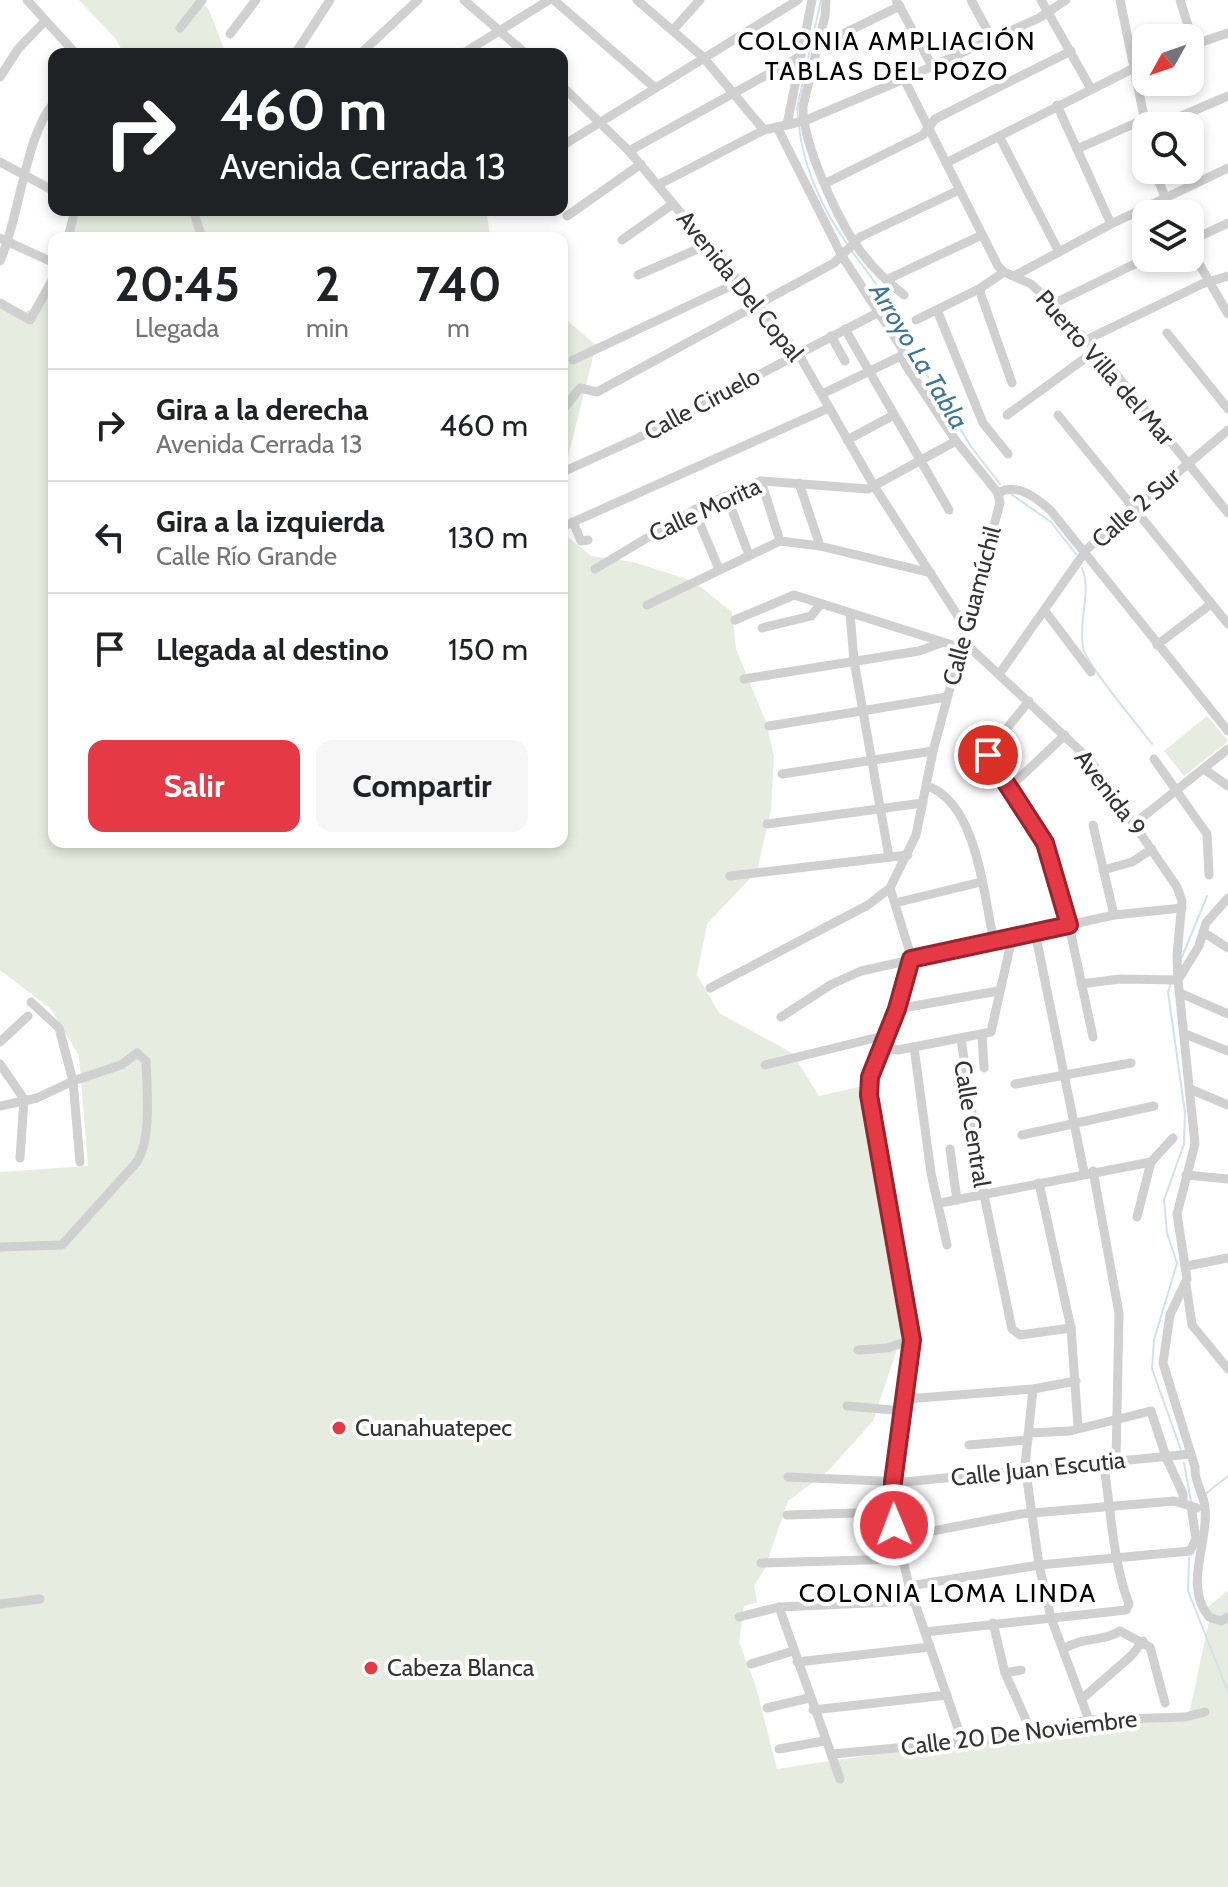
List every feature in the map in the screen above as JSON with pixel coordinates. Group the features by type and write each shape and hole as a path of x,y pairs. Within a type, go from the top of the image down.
{"street":[{"path":"27,0 70,48"},
{"path":"180,28 202,0"},
{"path":"230,34 256,0"},
{"path":"299,48 330,0"},
{"path":"366,48 418,0"},
{"path":"464,0 519,48"},
{"path":"471,48 551,0 654,87"},
{"path":"637,0 703,57 764,130"},
{"path":"673,30 700,0"},
{"path":"568,142 798,0"},
{"path":"812,0 793,124 848,249 879,312 903,350 901,356 822,394"},
{"path":"793,124 803,106 826,0"},
{"path":"971,0 992,39"},
{"path":"1041,0 1090,87"},
{"path":"658,185 764,130 793,124 904,79 1048,12 1066,0"},
{"path":"1120,0 1132,57"},
{"path":"1180,0 1186,24"},
{"path":"818,46 898,3 932,66"},
{"path":"0,77 18,49 45,21"},
{"path":"1204,41 1228,33"},
{"path":"826,183 923,135 935,119 1071,51"},
{"path":"629,151 801,56"},
{"path":"946,163 1132,67"},
{"path":"904,79 982,235 1004,272 979,289 916,320"},
{"name":"Avenida Del Copal","path":"568,93 601,121 641,164 798,353 874,486 967,630"},
{"path":"1191,112 1228,96"},
{"path":"1057,105 1111,224"},
{"path":"0,261 4,240 48,112"},
{"path":"793,124 826,183 848,249 904,295"},
{"path":"1077,149 1132,127"},
{"path":"999,136 1059,252"},
{"path":"0,162 48,188"},
{"path":"568,215 641,164"},
{"path":"1016,275 1111,224 1228,168"},
{"path":"1159,184 1164,199"},
{"path":"568,403 580,388 597,392 758,304 848,249 959,190"},
{"path":"622,240 673,204"},
{"path":"1204,234 1228,223"},
{"path":"886,280 982,235"},
{"path":"4,240 48,260"},
{"path":"638,275 707,245"},
{"path":"1053,304 1132,265"},
{"name":"Puerto Villa del Mar","path":"1004,272 1016,275 1053,304 1227,511"},
{"path":"1203,272 1228,314"},
{"path":"1086,340 1228,276"},
{"path":"573,360 739,282"},
{"path":"0,303 29,320 48,288"},
{"path":"979,289 1012,383"},
{"path":"937,310 983,423 1008,454"},
{"name":"Calle Ciruelo","path":"568,470 652,431 879,312"},
{"path":"845,329 949,510"},
{"path":"1167,333 1228,409"},
{"path":"831,336 845,361"},
{"path":"1007,415 1095,351"},
{"path":"901,356 956,441 998,493 1010,489 1033,496 1051,511 1228,731"},
{"path":"568,524 829,408"},
{"path":"847,440 894,415"},
{"path":"1058,415 1228,624"},
{"name":"Calle 2 Sur","path":"1000,673 1084,553 1228,430"},
{"name":"Calle Morita","path":"595,569 694,510 761,481 862,489 874,486 956,441"},
{"path":"761,481 780,541"},
{"path":"799,483 820,546"},
{"name":"Calle Guamúchil","path":"710,988 868,905 890,888 908,855 923,803 933,751 1000,503 998,493"},
{"path":"727,497 749,555"},
{"path":"694,510 719,569"},
{"path":"573,522 581,541 588,540"},
{"path":"647,605 780,541 820,546 931,573"},
{"path":"735,620 790,596 941,643 963,645"},
{"path":"762,628 811,616 821,604"},
{"path":"1157,645 1211,604"},
{"path":"1045,611 1091,672"},
{"path":"850,613 854,661 889,857"},
{"path":"744,679 919,651 941,643"},
{"name":"Avenida 9","path":"963,645 1000,673 1104,777 1177,887 1182,908 1178,980 1195,1144 1177,1214 1187,1266 1186,1284"},
{"path":"769,726 947,697"},
{"path":"1029,701 987,751 1045,843 1069,925 1093,1037"},
{"path":"1010,787 1065,735"},
{"path":"1134,824 1228,749"},
{"path":"782,774 933,751"},
{"path":"1154,759 1207,834 1209,875"},
{"path":"1204,769 1228,786"},
{"path":"927,786 942,793 962,817 994,942"},
{"path":"767,824 923,803"},
{"path":"1093,825 1114,915"},
{"path":"1103,870 1132,862 1152,849"},
{"path":"730,876 908,855"},
{"path":"895,903 981,882"},
{"path":"890,888 911,959 897,1009 870,1077 869,1095 912,1340 893,1482 892,1512 909,1586 962,1740"},
{"path":"1081,984 1134,978 1178,980 1203,932 1228,898"},
{"path":"781,1017 850,974 1114,915 1182,908"},
{"path":"1035,932 1119,1313 1116,1460"},
{"path":"1203,932 1228,948"},
{"name":"Calle Central","path":"1012,938 998,991 993,1028 982,1034 965,1035 961,1039 984,1195 1015,1333 1071,1328"},
{"path":"897,1009 998,991"},
{"path":"1180,993 1228,1014"},
{"path":"31,1002 59,1028 73,1081 80,1162"},
{"path":"0,1042 28,1016"},
{"path":"982,1034 984,1068"},
{"path":"1185,1034 1228,1051"},
{"path":"765,1065 887,1035"},
{"path":"882,1047 898,1050 961,1039"},
{"path":"914,1047 931,1173 947,1245"},
{"path":"0,1106 24,1103 73,1081 121,1065 137,1053 146,1061 147,1111 140,1158 62,1245 0,1247"},
{"path":"1015,1084 1131,1063"},
{"path":"0,1064 21,1092 24,1103 20,1158"},
{"path":"1190,1089 1228,1105"},
{"path":"1022,1135 1154,1106"},
{"path":"1137,1217 1151,1162 1173,1138"},
{"path":"950,1149 957,1200"},
{"path":"940,1203 1151,1162"},
{"path":"1186,1175 1228,1179"},
{"path":"1039,1183 1071,1328 1078,1427"},
{"path":"1187,1266 1228,1258"},
{"path":"1186,1284 1192,1325 1226,1362"},
{"path":"1186,1284 1170,1315 1163,1363 1191,1454 1194,1478 1206,1507 1198,1595 1209,1617 1221,1621 1228,1617"},
{"path":"858,1350 887,1348 912,1340"},
{"path":"906,1399 1033,1389 1076,1381"},
{"path":"1033,1389 1026,1469 1039,1565 1051,1618 1084,1697 1089,1720"},
{"path":"847,1406 904,1411"},
{"path":"909,1586 1039,1565 1192,1549 1196,1539 1187,1505 1166,1457 1151,1411 1070,1431 969,1445"},
{"name":"Calle Juan Escutia","path":"788,1477 893,1482 1191,1454"},
{"path":"925,1632 1126,1610 1129,1604 1120,1585 1103,1460"},
{"path":"896,1538 1033,1514 1111,1507 1206,1507"},
{"path":"787,1515 892,1512"},
{"path":"761,1563 901,1559"},
{"path":"0,1604 40,1599"},
{"path":"739,1617 779,1607 914,1601"},
{"path":"779,1607 840,1779"},
{"path":"1113,1613 1120,1631 1143,1641 1152,1651 1165,1703"},
{"path":"993,1623 1005,1673 1032,1733"},
{"path":"1063,1649 1083,1638 1108,1637 1120,1631"},
{"path":"1084,1697 1131,1656 1143,1641"},
{"path":"797,1662 930,1647"},
{"path":"751,1664 793,1651"},
{"path":"1005,1673 1021,1670"},
{"path":"813,1710 947,1695"},
{"path":"767,1708 809,1698"},
{"name":"Calle 20 De Noviembre","path":"833,1754 1032,1733 1089,1720 1185,1717 1205,1712"},
{"path":"779,1749 824,1741"}],"shaded area":[{"path":"79,0 198,0 208,8 224,48 121,48"},
{"path":"70,216 487,216 490,232 65,232"},
{"path":"48,277 48,848 568,848 568,537 591,556 633,562 693,581 732,612 736,649 766,722 774,756 771,810 757,871 707,924 697,975 719,1013 792,1053 819,1096 859,1087 902,1334 873,1421 829,1470 788,1501 765,1568 754,1586 757,1602 744,1606 739,1642 756,1687 777,1769 1091,1722 1189,1715 1209,1621 1207,1608 1228,1590 1228,1887 0,1887 0,1172 88,1166 79,1056 51,1009 0,970 0,307 20,315 31,309"},
{"path":"568,321 596,345 568,457"},
{"path":"1207,716 1228,741 1184,776 1164,751"}],"waterway":[{"name":"Arroyo La Tabla","path":"798,120 797,108 821,0"},
{"name":"Arroyo La Tabla","path":"799,126 805,157 816,188 847,244"},
{"name":"Arroyo La Tabla","path":"851,250 897,312 918,361 972,448 1000,484"},
{"name":"Arroyo La Tabla","path":"1011,494 1051,522 1076,554"},
{"name":"Arroyo La Tabla","path":"1082,568 1086,586 1083,648 1103,681 1152,744"},
{"path":"1182,957 1207,896"},
{"path":"1171,983 1168,992 1185,1113 1184,1144 1164,1200 1167,1233 1177,1263 1154,1340 1152,1369 1181,1450"},
{"path":"1184,1463 1191,1502"},
{"path":"1204,1495 1228,1476"},
{"path":"1189,1558 1188,1591 1228,1692"}],"place":[{"name":"Cuanahuatepec","path":"339,1428"},
{"name":"Cabeza Blanca","path":"371,1668"}],"district":[{"name":"COLONIA AMPLIACIÓN TABLAS DEL POZO","path":"887,56"},
{"name":"COLONIA LOMA LINDA","path":"948,1593"}],"route":[{"path":"894,1525 893,1482 912,1340 869,1095 870,1077 897,1009 911,959 1069,925 1045,843 988,755"}]}
